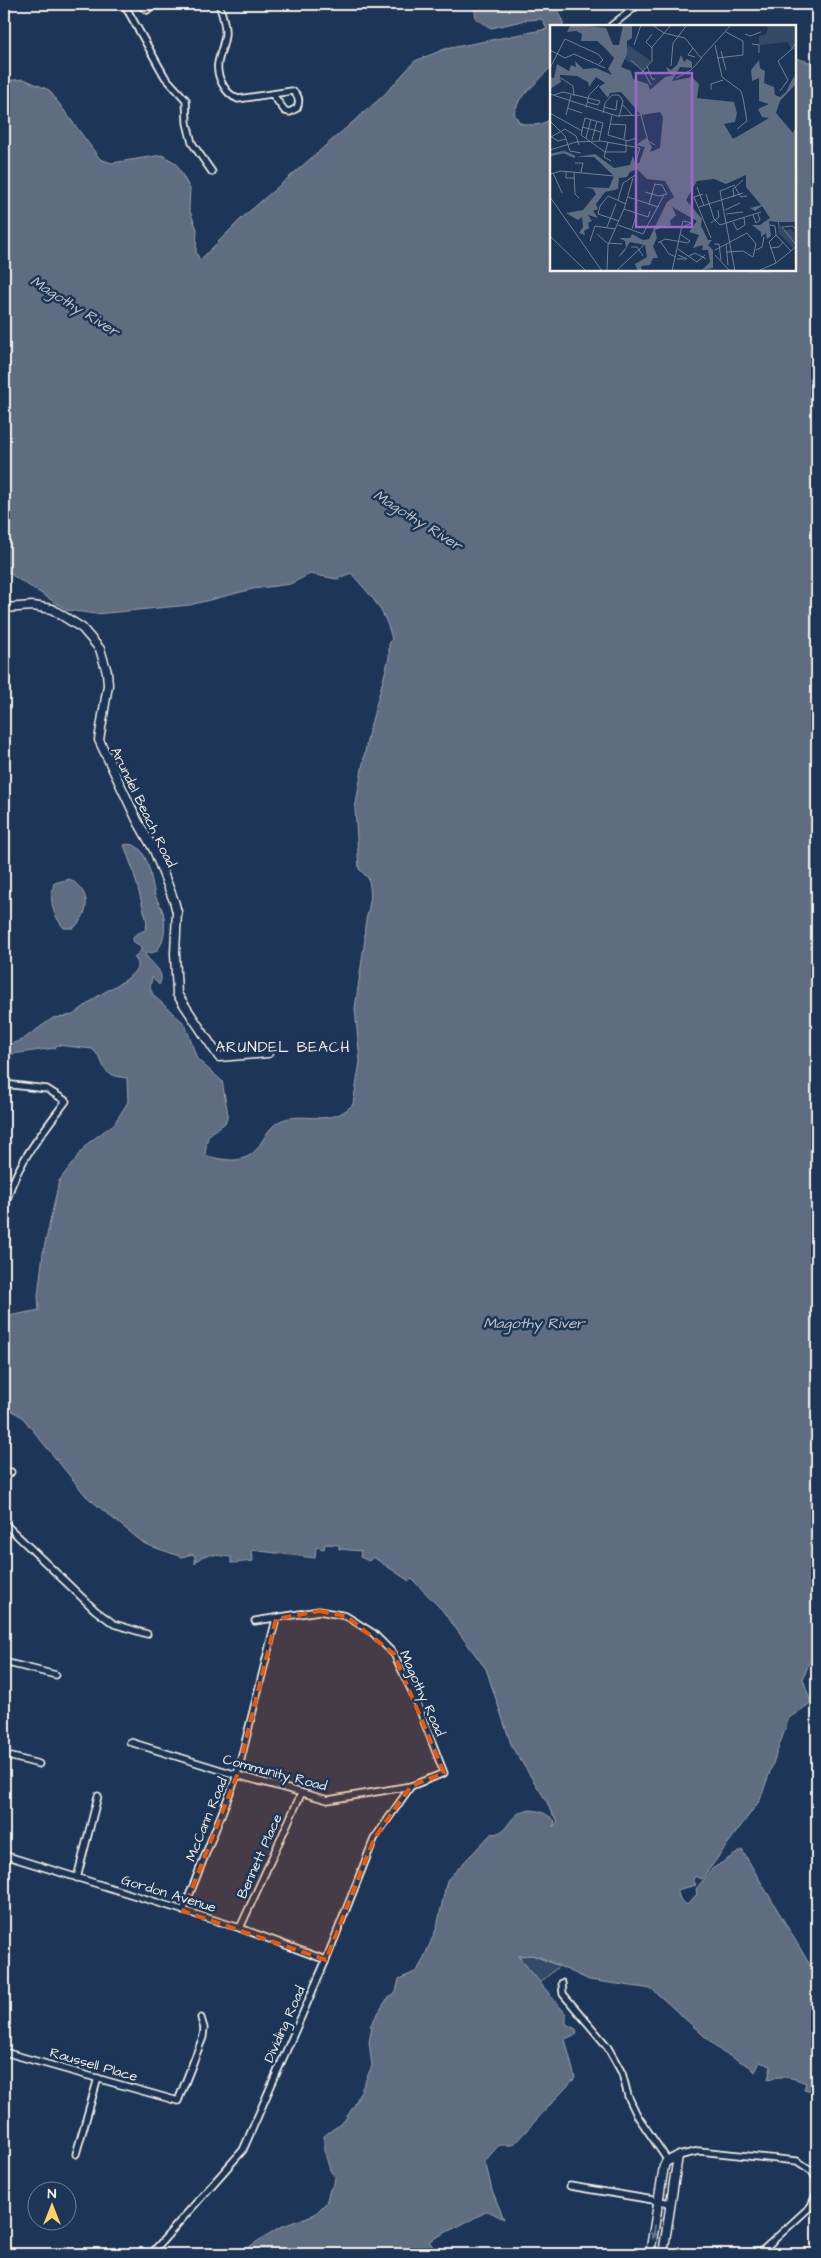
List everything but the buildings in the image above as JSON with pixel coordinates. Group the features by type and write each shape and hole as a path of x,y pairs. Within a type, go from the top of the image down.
{"street":[{"path":"124,4 165,77 186,100 187,123 192,142 212,172"},
{"path":"139,4 147,10 154,4"},
{"path":"219,4 223,16 225,36 218,65 222,82 227,91 232,97 238,99 273,95 285,91 296,93 299,99 297,108 290,112 285,111 273,95"},
{"path":"612,25 639,4"},
{"name":"Arundel Beach Road","path":"4,608 33,606 52,609 82,628 100,649 106,667 108,685 98,731 99,740 136,820 154,850 174,901 177,912 175,954 177,994 219,1057 268,1053"},
{"path":"4,1084 47,1089 66,1101 26,1154 6,1191 4,1212"},
{"path":"4,1479 11,1472"},
{"path":"4,1523 95,1610 114,1624 147,1634"},
{"name":"Magothy Road","path":"256,1621 320,1611 346,1616 372,1633 394,1654 415,1698 444,1773"},
{"name":"McCann Road","path":"183,1911 237,1775 276,1619"},
{"path":"4,1662 56,1675"},
{"name":"Community Road","path":"130,1742 301,1794 328,1800 411,1786 444,1773"},
{"path":"4,1755 39,1764"},
{"name":"Dividing Road","path":"151,2254 244,2150 326,1960 374,1839 411,1786"},
{"name":"Bennett Place","path":"240,1928 301,1794"},
{"path":"77,1878 98,1796"},
{"name":"Gordon Avenue","path":"4,1855 240,1928 326,1960"},
{"path":"562,1983 563,1994 607,2046 622,2073 628,2096 636,2113 668,2161"},
{"name":"Raussell Place","path":"4,2055 98,2078 178,2101 203,2036 204,2028 201,2018"},
{"path":"76,2154 98,2078"},
{"path":"650,2254 664,2166 668,2161 678,2156 700,2151 797,2161 812,2170 817,2180"},
{"path":"664,2254 678,2156"},
{"path":"570,2186 671,2203"},
{"path":"754,2254 763,2250 811,2206 817,2193"}],"highlighted area":[{"path":"319,1611 346,1616 394,1654 444,1773 411,1786 374,1839 326,1960 183,1911 237,1775 276,1619"}],"shaded area":[{"path":"532,1955 559,1966 540,1983 518,1956"}],"water":[{"name":"Magothy River","path":"474,4 556,4 563,23 563,25 550,25 550,68 520,99 514,113 520,123 524,124 540,124 550,120 550,271 796,271 796,58 817,64 817,1642 803,1679 811,1703 789,1718 760,1800 702,1879 696,1876 693,1879 696,1885 677,1890 680,1899 687,1905 697,1894 696,1889 712,1869 742,1850 817,1977 817,2095 816,2092 804,2089 806,2083 796,2079 783,2077 768,2079 771,2066 760,2062 755,2072 749,2066 722,2052 652,1989 589,1980 544,1959 532,1955 518,1956 566,2014 566,2024 576,2029 577,2034 565,2039 575,2078 513,2145 499,2145 485,2161 492,2190 504,2219 488,2211 429,2241 438,2254 386,2252 384,2254 242,2254 244,2250 278,2228 315,2214 326,2203 335,2177 330,2170 324,2150 324,2136 344,2121 354,2106 372,2066 369,2042 372,2027 370,2026 387,1999 396,1992 399,1979 417,1971 423,1960 437,1927 447,1880 491,1834 496,1834 503,1830 520,1813 530,1810 546,1814 555,1821 553,1827 558,1821 512,1747 486,1669 442,1610 412,1579 409,1581 373,1557 369,1561 360,1557 361,1551 339,1549 339,1545 325,1544 324,1549 316,1547 315,1558 252,1550 253,1561 231,1563 231,1557 206,1555 195,1564 195,1556 192,1554 182,1557 145,1544 86,1496 22,1417 8,1408 4,1409 4,1317 39,1310 38,1296 43,1253 59,1181 87,1144 114,1124 128,1102 127,1078 111,1074 107,1071 92,1049 57,1045 55,1048 12,1054 4,1052 4,1046 22,1040 53,1018 73,1015 98,996 127,979 138,968 138,963 134,957 141,951 141,947 133,941 133,938 146,929 147,922 124,845 132,845 143,854 150,871 155,895 164,916 165,926 160,946 157,951 145,954 160,972 161,976 159,985 152,977 150,988 154,996 185,1024 197,1059 222,1081 228,1114 225,1123 208,1138 205,1155 221,1159 242,1159 256,1150 270,1129 280,1121 298,1117 335,1116 353,1104 360,1062 355,1008 365,939 365,924 370,902 368,878 359,869 355,809 368,735 389,658 389,644 392,639 381,611 351,573 337,579 310,574 290,584 253,589 190,605 96,614 67,610 4,570 4,81 24,79 49,90 100,159 112,163 162,155 176,163 190,189 189,209 197,229 196,252 200,260 243,217 383,96 415,61 445,49 547,29 542,19 527,20 491,28 476,19"},
{"path":"70,879 82,890 85,896 86,909 80,922 74,928 64,928 54,912 52,895 54,883"}],"district":[{"name":"ARUNDEL BEACH","path":"283,1047"}]}
